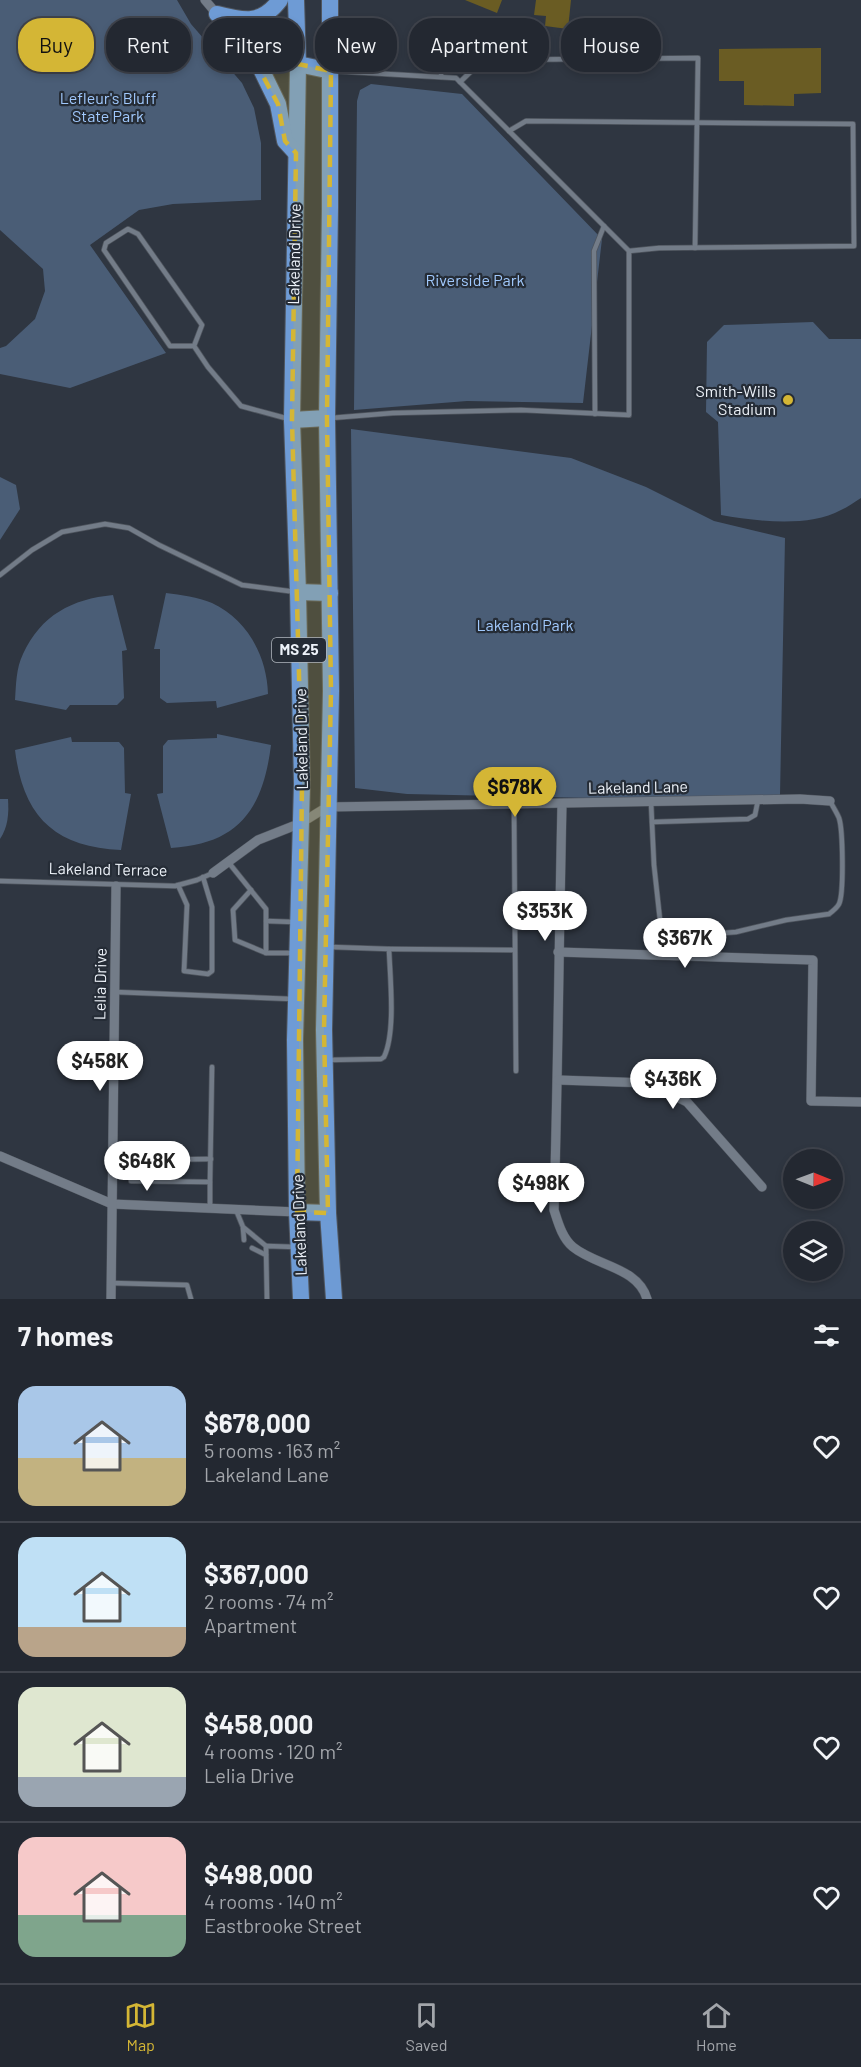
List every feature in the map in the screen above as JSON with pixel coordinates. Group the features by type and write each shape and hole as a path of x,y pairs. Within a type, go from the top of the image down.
{"highway":[{"path":"217,14 240,20 251,20 272,11 280,0"},
{"name":"Lakeland Drive","path":"296,0 297,18"},
{"name":"Lakeland Drive","path":"330,0 330,18"},
{"path":"262,72 278,104 285,141 296,153"},
{"name":"Lakeland Drive","path":"298,72 291,420 298,592 302,784 296,999 297,1212 301,1299"},
{"name":"Lakeland Drive","path":"331,72 327,418 330,691 324,1060 328,1213 334,1299"},
{"path":"291,420 327,418"},
{"path":"298,592 330,593"},
{"path":"297,1212 328,1213"}],"street":[{"path":"205,0 220,18"},
{"name":"Lakeland Lane","path":"327,807 800,799 830,801"},
{"path":"562,804 554,1210 561,1230 573,1247 636,1280 647,1299"},
{"path":"213,873 258,840 301,823 327,807"},
{"name":"Lelia Drive","path":"111,1299 116,886"},
{"path":"558,952 813,960 811,1101 861,1102"},
{"path":"558,1080 648,1083 687,1102 762,1187"},
{"path":"0,1156 112,1204 297,1212"}],"lane":[{"path":"549,59 698,58 695,248"},
{"path":"327,418 521,410 629,415 629,251 456,78 349,72"},
{"path":"441,72 441,77"},
{"path":"460,82 469,72"},
{"path":"509,131 526,122 861,124"},
{"path":"854,124 854,246"},
{"path":"595,414 594,251 604,226"},
{"path":"128,229 138,234 202,325 194,346 170,346 104,250 106,243 128,229"},
{"path":"629,251 861,246"},
{"path":"194,346 208,367 241,406 291,420"},
{"path":"0,575 32,549 62,532 105,524 129,528 242,585 298,592"},
{"path":"652,822 748,819 755,815 758,800"},
{"path":"651,802 660,920 664,928 677,936 736,932 786,920 829,914 840,903 842,893 841,830 839,818 830,801"},
{"path":"514,804 516,1071"},
{"path":"229,863 266,909 266,953"},
{"name":"Lakeland Terrace","path":"0,881 116,886 178,885 213,873"},
{"path":"178,885 187,905 184,970 208,974 212,971 212,907 203,878"},
{"path":"251,890 233,910 235,940 266,953 297,953"},
{"path":"266,921 298,922"},
{"path":"325,946 514,950"},
{"path":"324,1060 381,1059 384,1057 390,1023 389,949"},
{"path":"114,992 296,999"},
{"path":"210,1208 213,1068"},
{"path":"210,1182 131,1181 132,1160 211,1159"},
{"path":"112,1171 132,1171"},
{"path":"236,1210 243,1227 244,1240"},
{"path":"243,1227 266,1246 299,1247"},
{"path":"266,1246 267,1299"},
{"path":"252,1248 266,1255"},
{"path":"111,1283 187,1285 191,1299"}],"highlighted area":[{"path":"242,37 298,64 331,71 327,418 331,691 324,1030 328,1213 297,1212 302,784 292,420 296,153 285,141 278,104"}],"green space":[{"name":"Lefleur's Bluff State Park","path":"0,0 177,0 188,18 106,18 106,72 191,72 191,24 203,38 203,72 232,72 242,83 254,108 261,143 261,200 173,204 139,210 90,245 166,353 70,388 0,374 0,348 6,346 35,319 45,291 43,269 0,230"},
{"name":"Riverside Park","path":"371,84 462,94 602,239 583,403 467,401 354,410 357,101 360,90"},
{"name":"Smith-Wills Stadium","path":"813,322 829,339 861,339 861,498 828,516 798,521 766,521 721,515 718,422 706,412 707,342 724,325"},
{"name":"Lakeland Park","path":"351,429 571,458 646,487 714,521 785,538 780,795 669,802 407,794 355,788"},
{"path":"0,477 16,485 20,509 0,540"},
{"path":"166,593 207,601 235,619 253,640 259,653 264,666 268,694 217,708 216,701 167,703 160,698 160,649 154,649"},
{"path":"113,595 127,650 122,651 124,698 117,705 70,705 66,710 15,700 21,659 30,640 39,629 59,611 71,605 84,600"},
{"path":"217,734 271,745 262,788 254,805 230,831 194,845 171,848 157,794 163,793 163,746 168,740 217,738"},
{"path":"71,737 72,742 119,742 124,748 125,793 131,794 121,850 98,848 60,834 46,824 34,810 26,793 19,773 15,750"},
{"path":"0,799 8,799 8,810 6,825 0,839"}],"building":[{"path":"465,0 502,0 497,13"},
{"path":"536,0 571,0 569,18 561,18 561,28 549,27 549,18 546,16 534,15"},
{"path":"821,48 821,93 794,94 794,106 744,105 744,81 719,81 719,49"}],"place":[{"name":"Smith-Wills Stadium","path":"788,400"}]}
